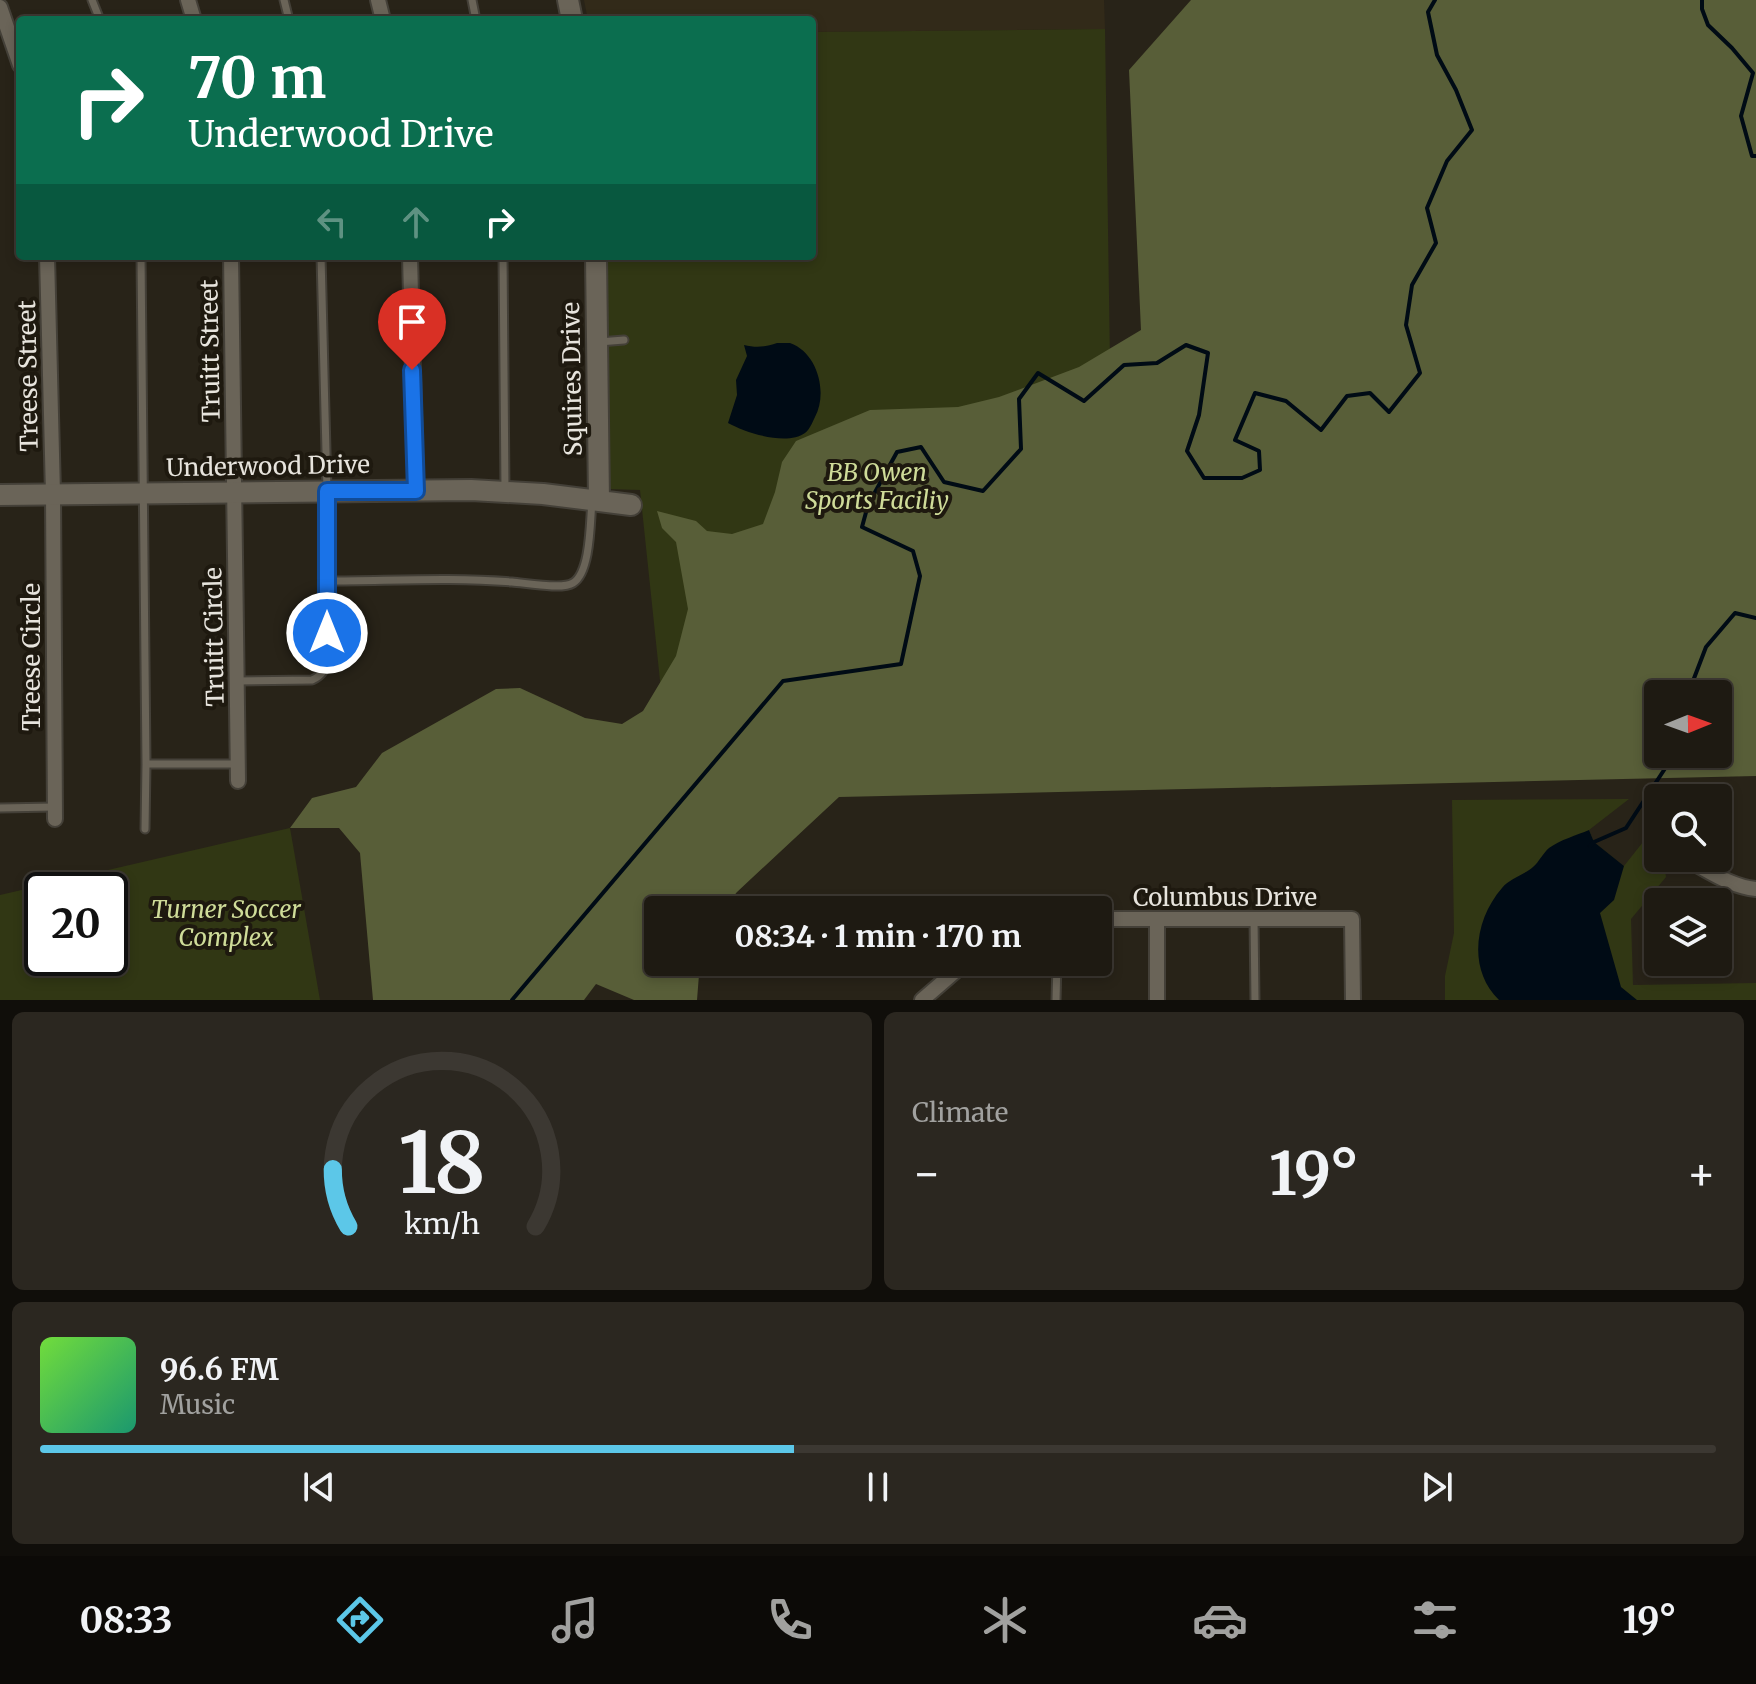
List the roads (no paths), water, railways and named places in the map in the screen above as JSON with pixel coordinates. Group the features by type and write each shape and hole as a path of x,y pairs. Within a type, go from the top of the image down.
{"street":[{"path":"0,7 16,53"},
{"name":"Treese Street","path":"47,260 53,494"},
{"name":"Truitt Street","path":"231,260 235,493"},
{"path":"410,260 416,491"},
{"name":"Squires Drive","path":"596,260 596,500"},
{"name":"Underwood Drive","path":"0,495 505,491 631,505"},
{"name":"Truitt Circle","path":"235,493 238,781"},
{"name":"Treese Circle","path":"53,494 55,813"},
{"path":"1710,872 1728,882 1756,889"},
{"name":"Columbus Drive","path":"1112,919 1352,919 1353,1000"},
{"path":"1157,920 1157,1000"},
{"path":"922,1000 950,976"}],"lane":[{"path":"141,260 145,829"},
{"path":"236,681 312,680 325,670 327,491 321,260"},
{"path":"503,260 505,491"},
{"path":"597,342 624,340"},
{"path":"327,581 573,584 586,564 596,500"},
{"path":"146,764 237,764"},
{"path":"0,808 55,813"},
{"path":"1254,919 1255,1000"},
{"path":"1056,1000 1057,976"}],"waterway":[{"path":"512,1000 783,681 901,664 920,576 913,551 862,527 868,505 897,452 921,447 944,482 983,491 1021,449 1019,399 1038,373 1084,401 1124,365 1157,363 1186,345 1208,353 1199,415 1187,451 1204,478 1242,478 1260,470 1259,451 1235,440 1255,393 1286,401 1321,430 1347,396 1370,393 1389,412 1420,373 1406,325 1412,285 1436,243 1427,208 1447,161 1472,130 1456,90 1437,55 1428,12 1435,0"},
{"path":"1702,0 1708,25 1753,73 1741,116 1752,156 1756,156"},
{"path":"1693,680 1706,647 1735,613 1756,618"},
{"path":"1590,846 1626,828 1665,768"}],"park label":[{"name":"BB Owen Sports Faciliy","path":"877,486"},
{"name":"Turner Soccer Complex","path":"226,923"}]}
